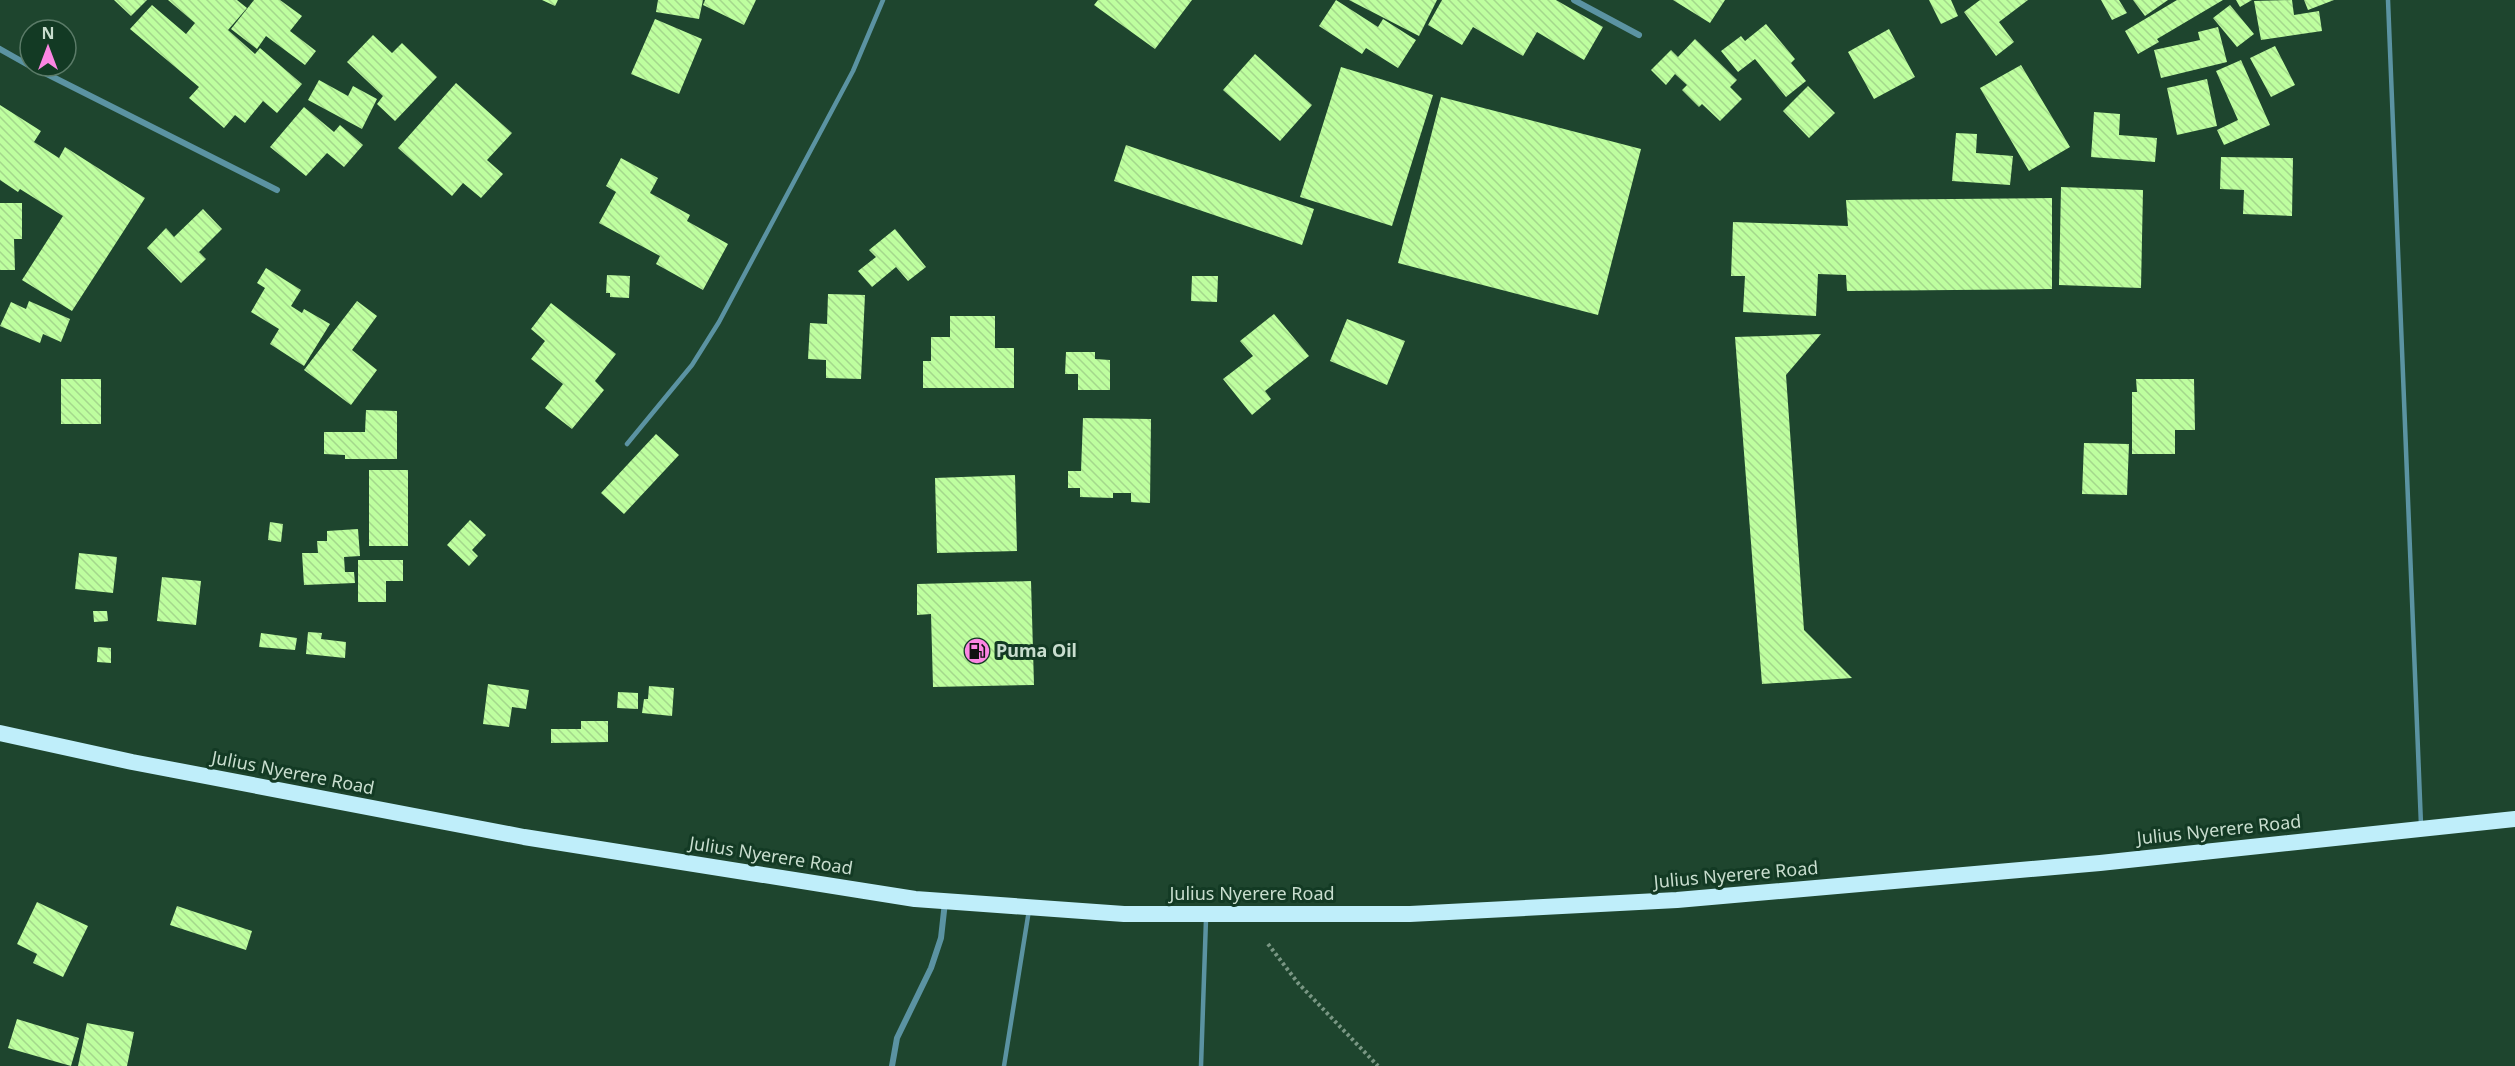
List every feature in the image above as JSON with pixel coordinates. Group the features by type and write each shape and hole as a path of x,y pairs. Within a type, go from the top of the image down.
{"highway":[{"name":"Julius Nyerere Road","path":"0,733 143,764 524,837 915,899 1124,914 1410,914 1677,900 2100,862 2515,819"}],"street":[{"path":"1574,0 1639,35"},
{"path":"0,50 18,60"},
{"path":"54,78 277,190"},
{"path":"892,1066 897,1038 941,938 945,901"}],"lane":[{"path":"627,444 692,365 719,322 853,71 883,0"},
{"path":"2388,0 2421,828"},
{"path":"1004,1066 1030,907"},
{"path":"1201,1066 1206,914"}],"path":[{"path":"1244,914 1298,983 1378,1066"}],"building":[{"path":"114,0 147,0 131,16"},
{"path":"168,0 237,0 247,8 228,30 255,54 260,48 302,84 277,113 263,101 245,123 235,115 224,128 189,98 199,87 130,29 152,5 186,34 195,23"},
{"path":"254,0 280,0 302,16 290,31 316,51 305,65 266,36 257,49 231,29"},
{"path":"542,0 558,0 555,6"},
{"path":"658,0 703,0 699,19 656,12"},
{"path":"705,0 756,0 744,25 703,5"},
{"path":"1098,0 1192,0 1155,49 1094,5"},
{"path":"1336,0 1378,27 1383,19 1416,40 1398,68 1366,48 1362,54 1319,26"},
{"path":"1349,0 1437,0 1419,36"},
{"path":"1442,0 1556,0 1603,27 1584,60 1537,32 1523,56 1473,27 1462,45 1428,25"},
{"path":"1673,0 1725,0 1710,23"},
{"path":"1929,0 1951,0 1958,16 1941,24"},
{"path":"1980,0 2028,0 1999,22 2014,42 1996,56 1964,12"},
{"path":"2101,0 2119,0 2127,13 2112,20"},
{"path":"2133,0 2168,0 2145,16"},
{"path":"2177,0 2223,0 2157,39 2159,42 2138,54 2125,31"},
{"path":"2236,0 2252,0 2240,7"},
{"path":"2292,0 2294,15 2319,11 2322,31 2261,40 2254,1"},
{"path":"2304,0 2334,0 2308,10"},
{"path":"2230,5 2254,34 2237,47 2213,18"},
{"path":"655,19 702,39 679,94 631,74"},
{"path":"1766,24 1795,59 1791,63 1806,81 1786,97 1755,59 1738,72 1721,51 1741,36 1745,41"},
{"path":"2218,27 2227,62 2161,78 2154,50 2200,40 2198,32"},
{"path":"1889,29 1915,77 1874,99 1848,52"},
{"path":"373,35 392,53 402,43 437,77 395,121 377,104 383,96 347,62"},
{"path":"1695,39 1737,80 1730,87 1742,99 1720,121 1702,104 1699,107 1682,90 1687,85 1675,74 1666,85 1651,70 1671,50 1678,57"},
{"path":"2275,46 2295,85 2271,97 2250,58"},
{"path":"1255,54 1312,105 1280,141 1223,90"},
{"path":"2241,60 2270,125 2224,145 2217,130 2238,120 2216,71"},
{"path":"2021,65 2070,147 2029,171 1980,88"},
{"path":"1341,67 1433,95 1392,226 1300,197"},
{"path":"2207,79 2217,126 2177,135 2167,88"},
{"path":"319,80 348,96 353,86 377,99 362,129 308,100"},
{"path":"456,83 512,133 487,160 503,174 481,198 463,183 452,196 398,148"},
{"path":"1808,86 1835,113 1809,138 1783,111"},
{"path":"1441,97 1641,149 1598,315 1398,263"},
{"path":"0,105 41,131 34,142 59,158 65,147 145,198 72,311 22,280 63,216 20,189 18,192 0,180"},
{"path":"304,107 334,132 340,125 363,145 344,167 327,153 306,176 270,147"},
{"path":"2094,112 2120,114 2119,135 2157,138 2155,162 2091,157"},
{"path":"1956,133 1977,134 1976,153 2013,156 2010,185 1952,181"},
{"path":"1126,145 1314,209 1302,245 1114,181"},
{"path":"2221,157 2293,158 2292,216 2243,214 2244,190 2220,189"},
{"path":"621,158 658,178 650,193 690,215 687,221 728,244 703,290 656,264 660,256 599,223 616,192 606,186"},
{"path":"2061,187 2143,190 2141,288 2059,285"},
{"path":"2052,198 2052,289 1847,291 1846,275 1818,274 1816,316 1743,312 1745,276 1731,276 1733,222 1848,226 1846,200"},
{"path":"0,203 22,203 22,239 14,239 15,270 0,270"},
{"path":"203,209 222,229 199,252 206,259 181,283 147,248 166,228 174,237"},
{"path":"895,229 926,267 908,281 896,267 872,287 858,271 876,257 869,250"},
{"path":"266,268 301,290 291,306 302,313 304,309 330,324 304,366 270,344 279,329 251,312 265,288 257,283"},
{"path":"607,275 630,276 629,298 610,297 610,293 606,293"},
{"path":"1192,276 1218,276 1217,302 1191,301"},
{"path":"828,294 865,295 861,379 826,378 826,360 808,359 810,323 827,324"},
{"path":"29,301 70,319 61,342 43,334 40,343 0,326 11,302 26,309"},
{"path":"357,301 377,316 352,350 377,370 351,405 304,370"},
{"path":"551,303 616,354 595,381 604,390 572,429 545,408 563,384 531,359 545,341 531,329"},
{"path":"1274,314 1309,356 1265,391 1271,399 1252,415 1223,379 1253,356 1240,341"},
{"path":"950,316 995,316 995,348 1014,348 1014,388 923,388 923,361 931,361 931,337 950,337"},
{"path":"1347,319 1405,341 1387,385 1330,361"},
{"path":"1821,334 1786,375 1804,630 1852,678 1762,684 1735,337"},
{"path":"1066,352 1095,352 1095,359 1110,360 1110,390 1078,390 1078,374 1065,374"},
{"path":"61,379 101,379 101,424 61,424"},
{"path":"2136,379 2194,379 2195,430 2175,430 2175,454 2132,454 2132,392 2137,392"},
{"path":"366,410 397,411 397,459 345,459 345,455 324,454 324,432 365,432"},
{"path":"1083,418 1151,419 1150,503 1131,502 1131,493 1113,493 1113,498 1080,497 1080,488 1068,488 1068,471 1081,471"},
{"path":"656,434 679,455 624,514 601,493"},
{"path":"2084,443 2129,444 2127,495 2082,494"},
{"path":"369,470 408,470 408,546 369,546"},
{"path":"1015,475 1017,551 937,553 935,478"},
{"path":"470,520 486,535 472,550 478,556 469,566 447,545"},
{"path":"270,522 283,524 281,542 268,540"},
{"path":"358,529 360,556 344,557 345,572 354,572 355,583 304,585 302,553 318,553 317,541 327,541 327,531"},
{"path":"79,553 117,557 113,593 75,589"},
{"path":"358,560 403,560 403,581 386,581 386,602 358,602"},
{"path":"162,577 201,581 196,625 157,621"},
{"path":"1031,581 1034,685 933,687 931,614 917,615 917,584"},
{"path":"93,611 107,611 108,621 94,622"},
{"path":"308,632 322,633 321,639 346,642 345,658 306,654"},
{"path":"261,633 297,638 295,650 259,647"},
{"path":"98,647 111,648 111,663 97,662"},
{"path":"488,684 529,690 526,709 512,707 509,727 483,724"},
{"path":"649,686 674,688 672,716 642,713 644,699 648,699"},
{"path":"618,692 638,693 638,709 617,708"},
{"path":"581,721 608,721 608,742 551,743 551,729 581,729"},
{"path":"37,902 88,926 63,977 33,963 37,954 17,944"},
{"path":"177,906 252,931 246,950 170,925"},
{"path":"17,1019 79,1038 71,1066 8,1048"},
{"path":"87,1023 134,1032 127,1066 78,1066"}],"place":[{"name":"Puma Oil","path":"977,651"}]}
